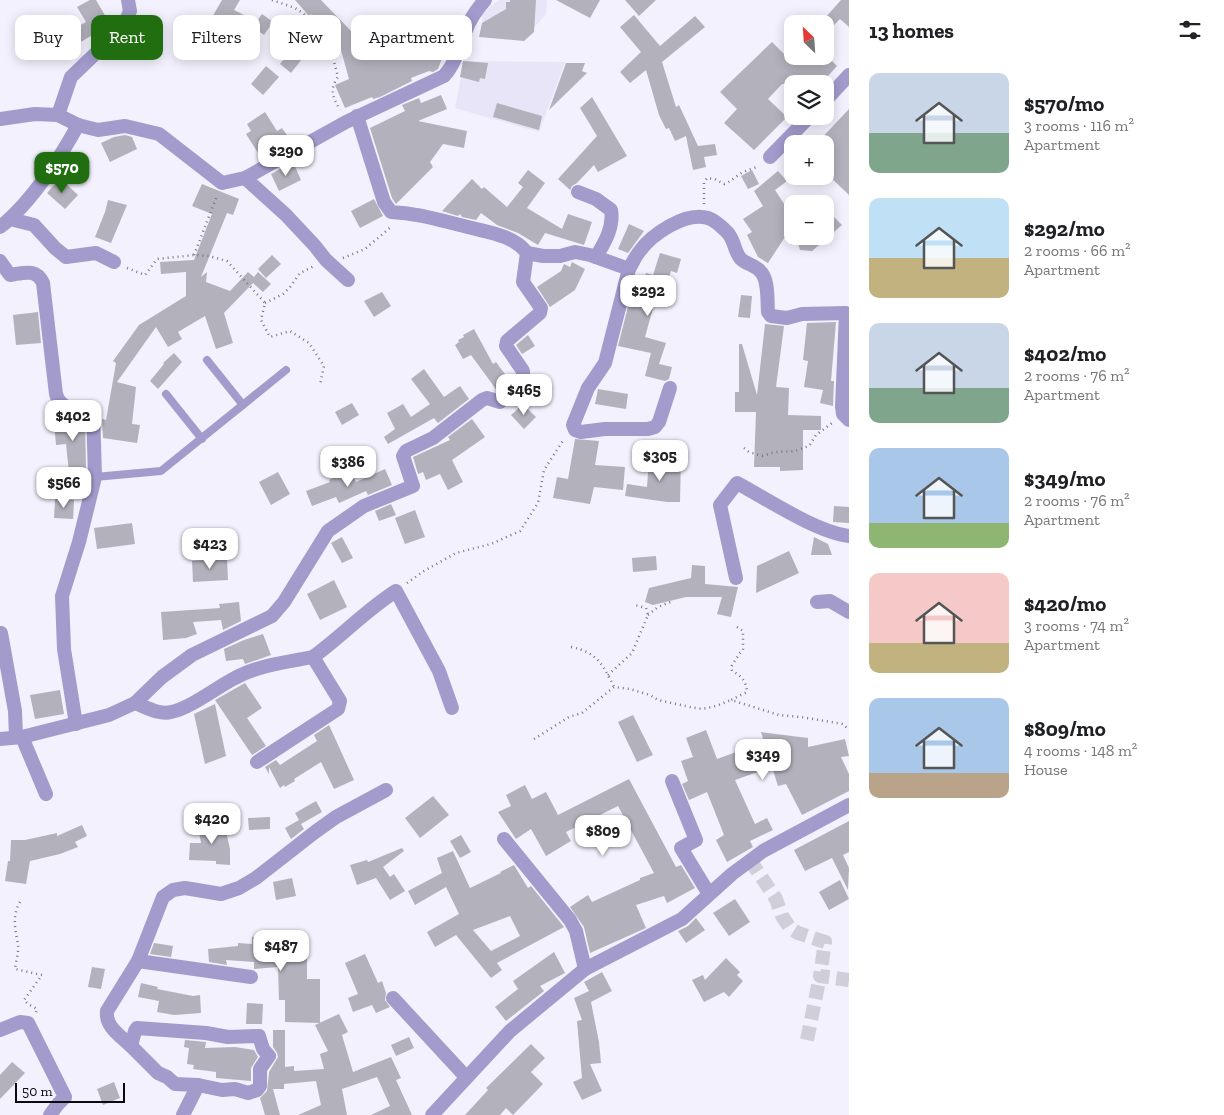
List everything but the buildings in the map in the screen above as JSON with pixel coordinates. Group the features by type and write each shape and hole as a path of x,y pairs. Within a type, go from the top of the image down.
{"street":[{"path":"58,115 71,76 119,31 130,11 128,0"},
{"path":"0,119 35,114 58,115 78,125 98,130 125,126 159,134 222,183 245,178 352,119 444,76 451,69 466,29 485,0"},
{"path":"834,91 849,75"},
{"path":"0,739 19,737 109,715 135,703 162,677 192,655 272,616 284,602 328,531 364,506 413,486 403,456 406,451 433,438 482,400 487,398 500,402 517,386 523,376 523,371 506,346 507,341 540,313 541,308 523,282 527,253 522,246 504,236 426,215 391,212 384,202 352,119"},
{"path":"5,223 35,190 66,148 78,125"},
{"path":"770,157 801,125"},
{"path":"245,178 286,215 327,262 348,280"},
{"path":"578,192 596,199 611,210 612,218 608,233 596,257"},
{"path":"670,388 659,422 655,427 648,429 605,429 580,432 575,430 573,425 588,388 605,363 629,269 639,252 657,234 677,222 699,216 710,218 721,226 735,243 737,254 741,259 761,272 765,279 768,312 772,316 787,318 802,314 846,314 842,406 846,417"},
{"path":"5,223 34,224 55,248 66,257 96,254 114,262"},
{"path":"527,253 543,256 560,256 575,252 596,257 629,269"},
{"path":"0,262 10,275 34,273 40,276 43,283 58,400 63,406 70,409 79,411 94,410 95,477 80,542 62,596 64,648 76,724"},
{"path":"736,578 720,505 737,483 812,524 841,535 849,536"},
{"path":"135,703 159,712 171,712 186,706 237,677 262,667 313,657 380,601 396,591 438,671 452,708"},
{"path":"817,602 830,602 849,612"},
{"path":"1,633 19,737 46,794"},
{"path":"257,762 338,709 340,701 313,657"},
{"path":"672,781 696,840 681,848 709,894"},
{"path":"131,1046 134,1031 137,1028 206,1033 228,1037 259,1036 263,1049 269,1056 260,1069 260,1086 257,1090 248,1092 235,1089 222,1090 198,1085 175,1084 167,1077 158,1073 108,1024 107,1011 138,961 163,896 173,890 185,888 221,894 239,888 256,878 322,827 386,790"},
{"path":"432,1115 510,1032 585,970 682,919 732,874 763,851 849,805"},
{"path":"504,839 570,920 576,931 585,970"},
{"path":"138,961 251,977"},
{"path":"393,998 466,1077"},
{"path":"0,1030 20,1022 28,1023 65,1097 50,1115"},
{"path":"183,1115 198,1085"}],"lane":[{"path":"207,360 243,405"},
{"path":"95,477 161,472 286,370"},
{"path":"166,394 202,439"}],"path":[{"path":"272,0 295,8 303,13 328,38 338,77 333,84 332,97 352,119"},
{"path":"699,216 704,207 704,182 707,178 715,179 724,184 743,172 759,166 770,157"},
{"path":"194,255 222,183"},
{"path":"265,303 283,294 300,273 365,249 393,226 401,212"},
{"path":"114,262 145,275 157,259 194,255 227,260 265,303"},
{"path":"265,303 261,320 270,337 290,331 309,343 324,366 320,385"},
{"path":"744,448 749,452 762,456 775,452 795,452 808,446 816,435 846,417"},
{"path":"396,591 424,571 456,553 491,544 520,531 538,503 544,470 573,425"},
{"path":"608,675 632,653 648,615 658,607 673,601"},
{"path":"635,605 646,608 648,615"},
{"path":"534,739 570,716 582,713 614,687 630,689 650,695 658,700 690,708 702,709 716,706 746,692 746,684 740,675 732,671 731,667 744,650 743,631 737,627"},
{"path":"571,647 585,650 594,655 614,687"},
{"path":"731,700 778,714 843,724 849,730"},
{"path":"20,902 15,910 18,945 15,969 42,975 24,1000 37,1009 28,1023"}],"shaded area":[{"path":"499,0 547,0 546,14 533,29 483,29 482,14"},
{"path":"464,61 565,62 539,132 455,108"}],"tunnel":[{"path":"750,860 776,899 782,916 790,928 798,933 825,942 820,976 849,980"},
{"path":"807,1040 820,976"}]}
